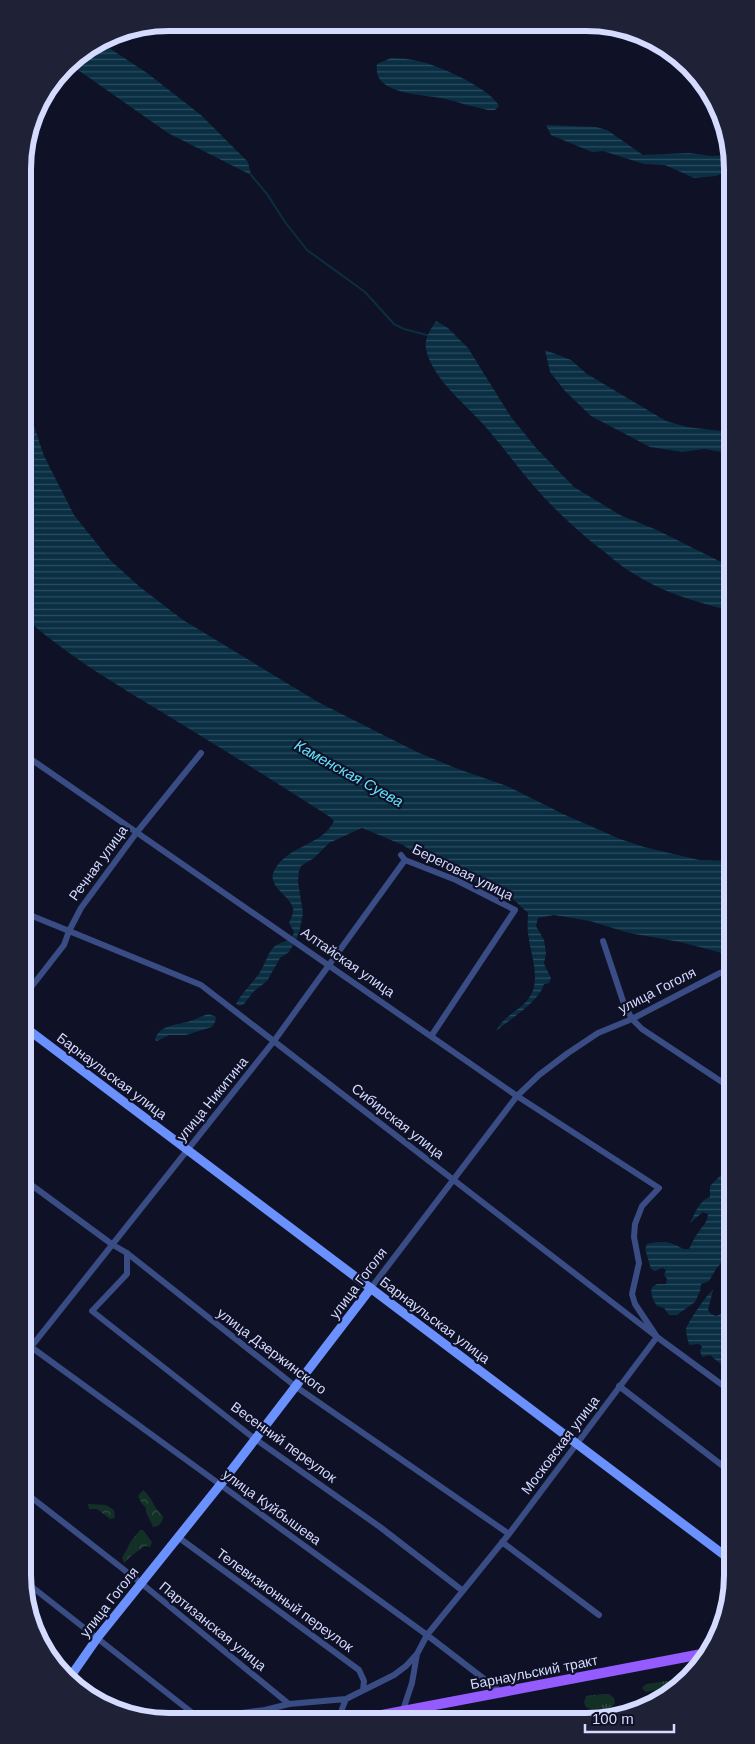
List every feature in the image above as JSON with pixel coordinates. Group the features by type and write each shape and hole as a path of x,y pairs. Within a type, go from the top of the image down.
{"main road":[{"name":"Барнаульский тракт","path":"389,1713 698,1655"}],"street":[{"name":"Речная улица","path":"31,987 64,945 80,908 136,832 201,753"},
{"name":"Алтайская улица","path":"32,760 518,1096 659,1188 642,1206 634,1224 634,1237 639,1263 632,1294 635,1304 656,1337"},
{"name":"Береговая улица","path":"403,858 456,880 514,910 432,1035"},
{"name":"улица Никитина","path":"31,1343 113,1245 274,1041 403,858"},
{"name":"Сибирская улица","path":"31,916 201,985 656,1337 723,1386"},
{"path":"604,941 632,1019 642,1029 723,1083"},
{"name":"улица Гоголя","path":"73,1673 98,1637 220,1485 518,1096 539,1075 568,1052 598,1032 632,1019 723,973"},
{"name":"Барнаульская улица","path":"31,1032 723,1555"},
{"name":"улица Дзержинского","path":"31,1185 113,1245 127,1253 296,1386 509,1534"},
{"name":"Весенний переулок","path":"127,1253 127,1274 92,1311 255,1439 380,1527 463,1590"},
{"name":"Московская улица","path":"403,1710 412,1683 417,1654 427,1635 509,1534 656,1337"},
{"name":"улица Куйбышева","path":"31,1348 427,1635 501,1692"},
{"path":"619,1386 723,1466"},
{"name":"Партизанская улица","path":"31,1497 141,1583 288,1704"},
{"name":"Телевизионный переулок","path":"178,1537 359,1670 364,1681 363,1690"},
{"path":"502,1542 599,1615"},
{"path":"32,1587 98,1637 188,1713"},
{"path":"240,1713 265,1710 288,1704 346,1699 394,1676 417,1654"},
{"path":"342,1713 346,1699"}],"green space":[{"path":"143,1490 163,1516 157,1526 153,1527 146,1508 138,1496"},
{"path":"88,1504 106,1505 114,1510 115,1518 110,1519 97,1509 89,1509"},
{"path":"140,1530 143,1530 152,1542 150,1547 145,1546 124,1563 122,1558 131,1541"},
{"path":"674,1680 662,1689 646,1692 642,1688 646,1684"},
{"path":"609,1694 614,1698 615,1703 612,1707 599,1710 586,1707 584,1702 586,1696"}],"water":[{"path":"107,47 147,73 201,115 248,162 251,175 168,133 75,69"},
{"path":"391,58 427,63 450,72 475,85 494,99 499,106 495,110 488,110 446,99 395,90 382,82 377,71 377,64"},
{"path":"546,125 596,127 607,130 643,155 689,153 723,155 724,173 716,176 694,178 665,165 644,164 603,151 592,152 551,135"},
{"path":"436,321 448,328 468,348 511,417 537,449 574,487 620,515 657,530 724,563 724,609 678,596 642,579 622,566 572,525 532,484 482,423 441,380 429,360 426,349 428,334"},
{"path":"545,350 571,360 587,374 666,421 687,427 724,431 724,452 704,449 682,452 650,447 591,416 565,391 550,372"},
{"name":"Каменская Суева","path":"32,419 44,456 74,515 110,560 140,587 183,620 318,702 417,752 507,786 563,814 620,839 644,847 699,860 724,861 723,953 680,942 629,933 590,921 554,915 538,918 536,926 544,940 546,953 544,964 551,978 549,983 544,984 537,997 496,1031 503,1021 525,1003 533,991 535,975 529,941 528,913 514,900 493,892 455,871 427,861 403,845 362,828 329,843 314,858 301,866 298,882 303,913 299,934 289,952 280,958 267,981 240,1006 236,1004 241,995 260,972 273,948 293,936 294,932 289,923 293,914 293,908 291,903 275,885 273,875 275,869 289,854 322,836 334,821 269,778 92,669 32,624"},
{"path":"209,1014 216,1017 212,1027 186,1035 169,1035 157,1041 155,1040 157,1035 165,1028"},
{"path":"723,1173 723,1261 709,1281 701,1284 695,1302 677,1315 669,1315 664,1308 657,1306 651,1292 652,1287 657,1284 666,1284 667,1279 664,1275 666,1270 662,1268 655,1271 651,1269 645,1249 647,1244 667,1242 689,1249 708,1217 708,1214 703,1212 690,1223 700,1204 710,1197 710,1186"},
{"path":"713,1290 708,1310 716,1316 723,1313 723,1366 710,1355 702,1357 700,1351 702,1346 698,1344 689,1345 687,1337 687,1325"}],"waterway":[{"path":"251,175 307,250 365,292 394,324 404,329 427,335"}]}
